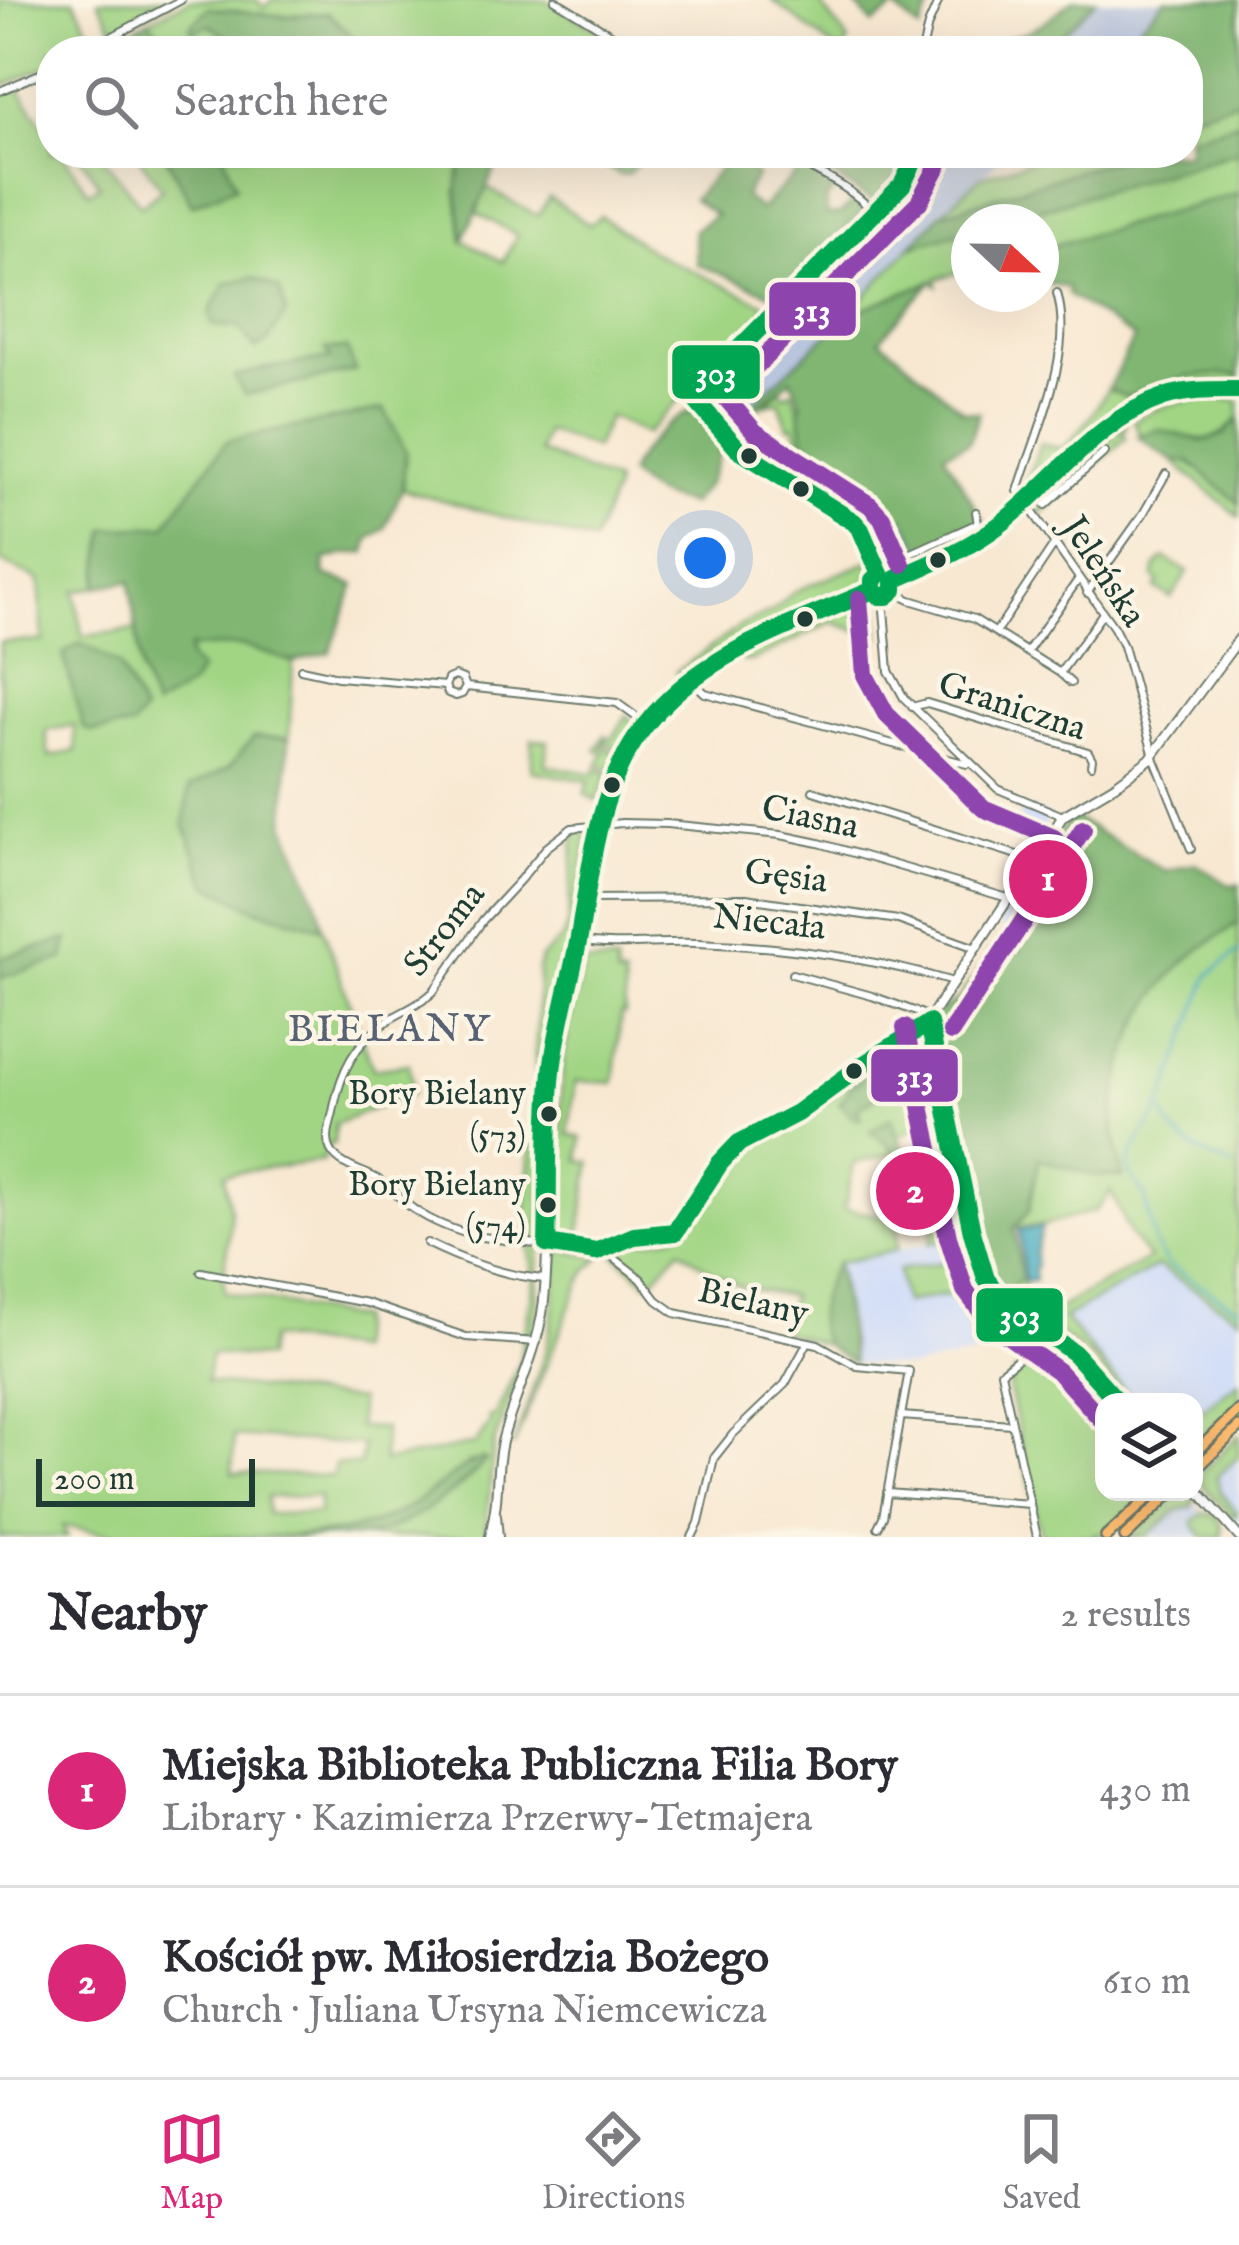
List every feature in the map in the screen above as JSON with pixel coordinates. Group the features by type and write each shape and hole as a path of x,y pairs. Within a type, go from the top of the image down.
{"main road":[{"path":"1203,1445 1239,1410"},
{"path":"1203,1462 1239,1427"},
{"path":"1106,1537 1145,1501"},
{"path":"1124,1537 1162,1501"}],"street":[{"path":"113,36 181,0"},
{"path":"555,0 614,36"},
{"path":"925,36 939,0"},
{"path":"0,92 36,76"},
{"path":"811,168 856,194 874,212"},
{"path":"880,574 859,526 739,450 692,397 902,185 910,168"},
{"name":"Jeleńska","path":"1059,308 1057,366 1018,492 1123,646 1154,754 1191,849"},
{"path":"894,580 975,540 1025,503 1115,421 1149,401 1199,388 1239,390"},
{"path":"1046,505 1105,452"},
{"path":"1088,593 1166,474"},
{"path":"898,562 978,523 976,512"},
{"path":"996,632 1054,545"},
{"path":"911,553 919,569"},
{"path":"873,590 873,580 880,574 894,580"},
{"path":"893,592 894,580"},
{"path":"1027,652 1078,580"},
{"path":"873,590 883,597"},
{"path":"494,1537 500,1452 537,1342 546,1279 552,1072 559,1027 596,826 614,774 646,724 691,680 745,648 873,590"},
{"path":"893,592 974,619 1072,683"},
{"path":"883,597 893,592"},
{"path":"883,597 889,671 897,689 998,789 1064,816"},
{"path":"1060,673 1103,613"},
{"path":"547,1244 591,1252 634,1236 675,1232 720,1163 739,1143 797,1113 930,1020 1064,816 1137,771 1154,754 1239,639"},
{"path":"301,669 338,677 445,686"},
{"path":"455,676 466,687 456,696 445,686 455,676"},
{"path":"691,680 705,693 970,764"},
{"path":"466,687 617,703 646,724"},
{"name":"Graniczna","path":"912,707 927,704 1088,752 1090,765"},
{"path":"812,791 1033,860"},
{"name":"Ciasna","path":"596,826 667,824 781,835 1008,898"},
{"name":"Stroma","path":"547,1244 475,1236 415,1210 375,1177 341,1162 329,1148 328,1136 339,1080 371,1034 423,1002 483,920 556,838 568,829 596,826"},
{"name":"Gęsia","path":"584,898 746,898 898,920 976,948"},
{"name":"Niecała","path":"578,941 750,946 884,963 953,982"},
{"path":"792,974 872,996 930,1020"},
{"path":"930,1020 981,1268 990,1287 1006,1305 1074,1353 1110,1393"},
{"path":"427,1244 468,1262 546,1279"},
{"name":"Bielany","path":"607,1248 675,1313 808,1342 849,1364 909,1371 901,1416"},
{"path":"200,1272 368,1303 466,1336 537,1342"},
{"path":"1037,1537 1001,1372 1049,1334"},
{"path":"692,1537 714,1458 785,1384 808,1342"},
{"path":"878,1527 901,1416 1012,1424"},
{"path":"887,1492 1030,1504"},
{"path":"1203,1496 1239,1537"}],"shaded area":[{"path":"1096,0 1165,0 1130,36 1061,36"},
{"path":"933,168 990,168 918,236 848,315 746,411 719,387"},
{"path":"904,517 926,559 895,572 885,566 870,533"},
{"path":"1024,806 1046,814 1045,830 1038,840 1014,831"},
{"path":"1027,878 1055,896 1019,951 1001,938 999,922"},
{"path":"965,1235 988,1342 979,1344 981,1354 909,1368 853,1363 837,1263"},
{"path":"1157,1266 1239,1317 1239,1381 1203,1409 1203,1393 1126,1393 1064,1318"},
{"path":"1239,1447 1239,1524 1212,1493 1209,1476"},
{"path":"1183,1501 1193,1501 1227,1537 1143,1537"}],"green space":[{"path":"0,0 74,0 93,36 36,36 36,71 0,87"},
{"path":"98,0 171,0 172,1 114,30"},
{"path":"189,0 257,0 265,8 272,0 546,0 608,36 352,36 328,13 250,14 209,25 226,36 163,36 148,21"},
{"path":"772,0 817,0 845,36 819,36"},
{"path":"851,0 932,2 920,30 895,8 873,24"},
{"path":"1073,0 1096,0 1061,36 1014,36 1035,28"},
{"path":"1165,0 1239,0 1239,100 1203,111 1203,36 1130,36"},
{"path":"208,8 284,16 328,13 352,36 226,36 210,25 194,32 190,27"},
{"path":"148,21 163,36 120,36"},
{"path":"18,87 36,115 36,168 72,168 89,192 100,186 88,168 112,168 141,206 162,189 147,168 172,168 193,205 235,186 228,168 460,168 457,192 463,240 503,262 517,235 477,213 485,187 538,216 549,197 590,225 600,216 656,254 769,306 646,434 609,416 595,448 546,431 539,452 614,482 593,542 402,489 406,452 227,441 165,526 106,530 97,587 75,591 82,636 136,630 141,672 200,670 189,660 189,648 243,646 293,662 289,738 254,737 229,767 190,788 255,909 323,928 373,1069 409,1064 413,1093 335,1124 334,1143 325,1147 323,1161 224,1174 230,1204 225,1292 358,1319 355,1350 270,1338 266,1358 211,1354 206,1382 359,1400 358,1427 384,1428 383,1462 475,1444 490,1423 489,1417 495,1416 519,1364 534,1280 525,1219 537,1080 538,970 541,958 563,937 574,838 582,831 587,836 546,1069 537,1309 527,1354 494,1443 485,1537 365,1537 430,1506 485,1461 470,1462 414,1504 347,1533 131,1537 63,1526 69,1537 0,1537 0,978 63,959 68,940 0,958 0,642 43,641 39,580 0,561 0,96","holes":["326,349 347,349 354,370 264,369 331,358","81,643 118,664 143,713","74,725 76,751 49,757 46,731","234,1436 363,1445 360,1465 335,1464 333,1476 232,1473","319,1496 319,1513 267,1514 267,1497"]},
{"path":"1239,100 1239,122 1203,133 1203,111"},
{"path":"1239,122 1239,151 1203,162 1203,133"},
{"path":"1239,151 1239,193 1059,244 1058,204 1181,168 1203,168 1203,162"},
{"path":"172,168 229,168 236,186 192,205"},
{"path":"460,168 496,168 463,240 457,192"},
{"path":"609,168 633,168 628,174"},
{"path":"720,168 746,168 757,176 744,196 760,210 804,168 835,186 826,201 827,215 840,214 855,200 865,209 778,297 697,264 694,230 716,215 693,199"},
{"path":"822,168 903,168 874,202"},
{"path":"917,168 935,168 719,387 746,410 848,315 932,281 880,339 963,411 979,413 969,442 944,453 983,520 923,553 904,518 870,533 859,518 831,501 836,491 831,463 818,460 812,454 814,448 804,442 802,405 791,379 731,431 711,412 706,400 707,387"},
{"path":"1008,168 1087,168 973,204 952,204 980,177"},
{"path":"1087,168 1181,168 1058,204 973,204"},
{"path":"1239,193 1239,375 1182,378 1127,397 1108,389 1134,338 1059,286 1059,244"},
{"path":"951,211 951,235 911,246 941,214"},
{"path":"951,235 951,274 936,279 937,285 932,281 848,315 911,246"},
{"path":"253,277 280,290 286,313 267,342 255,348 240,328 212,325 210,312 226,283"},
{"path":"325,349 347,349 355,371 245,395 234,377 330,358"},
{"path":"1239,375 1239,383 1205,382 1146,397 1097,428 1028,492 1025,488 1040,443 1063,449 1108,389 1127,397 1173,378"},
{"path":"779,390 784,395 792,391 804,442 814,448 817,459 831,463 836,491 831,501 787,475 801,444 779,401 766,405"},
{"path":"1208,398 1239,401 1239,418 1213,437 1140,435 1134,421 1169,405"},
{"path":"384,409 406,452 402,489 385,528 369,539 366,552 325,560 324,575 355,585 330,652 293,662 243,646 189,648 189,660 200,670 190,686 154,708 141,672 130,581 97,587 106,529 165,526 227,441"},
{"path":"693,409 722,447 709,482 691,504 657,494 629,473 656,436"},
{"path":"1239,418 1239,503 1188,461 1173,461 1138,437 1157,429 1202,441 1223,435"},
{"path":"1127,424 1126,438 1040,515 1038,505"},
{"path":"1173,461 1188,461 1239,503 1239,517"},
{"path":"1164,558 1188,572 1171,598 1155,588 1159,582 1155,568"},
{"path":"871,561 866,585 712,659 682,680 676,672 742,625 773,611 795,591"},
{"path":"872,596 877,601 879,638 832,622 752,661 739,655"},
{"path":"81,643 118,664 143,713 132,727 92,732 83,728 63,654"},
{"path":"627,715 637,726 621,750 605,743 607,737 601,745 618,755 610,770 599,764 604,752 596,750 605,735 612,739"},
{"path":"254,737 289,738 285,823 323,928 255,909 207,884 184,824 189,788 229,767"},
{"path":"532,739 548,741 546,765 594,774 597,768 608,774 597,801 585,794 589,781 532,771"},
{"path":"1076,814 1076,819 1165,871 1195,863 1229,885 1239,884 1239,922 1169,977 1134,1034 1120,1077 1114,1121 1123,1177 1096,1176 1039,1159 1029,1211 1014,1228 1022,1278 1004,1293 990,1274 976,1232 933,1032 937,1013 959,998 1001,938 1019,951 1068,877 1041,860"},
{"path":"1239,922 1239,1317 1157,1266 1064,1318 1127,1393 1119,1393 1092,1358 1004,1293 1022,1278 1025,1292 1042,1291 1057,1309 1149,1258 1130,1235 1111,1191 1097,1210 1046,1225 1014,1228 1029,1211 1039,1158 1096,1176 1122,1177 1115,1107 1123,1061 1143,1016 1191,956"},
{"path":"68,939 64,959 0,978 0,958"},
{"path":"584,963 616,963 617,977 624,977 625,1014 621,1014 614,1083 576,1081 568,1134 582,1138 579,1160 591,1162 578,1244 564,1240 558,1232 562,1073"},
{"path":"918,1034 924,1040 945,1137 936,1126 918,1127 898,1136 870,1131 894,1154 854,1163 844,1209 898,1219 897,1250 837,1263 821,1303 825,1345 783,1332 791,1296 743,1287 680,1249 649,1284 615,1255 613,1249 623,1245 669,1237 685,1228 722,1167 741,1146 812,1110"},
{"path":"870,1073 876,1076 877,1096 857,1109 862,1118 856,1119 839,1104"},
{"path":"891,1118 905,1152 894,1154 870,1131"},
{"path":"941,1145 947,1145 965,1235 930,1243 933,1226 960,1218 947,1152"},
{"path":"563,1250 600,1258 577,1290 513,1447 546,1350 557,1256"},
{"path":"956,1260 962,1292 904,1303 898,1270"},
{"path":"837,1263 853,1363 828,1346 819,1328 822,1293"},
{"path":"976,1266 988,1291 1013,1316 1005,1327 1021,1338 1029,1327 1036,1336 1016,1357 1002,1352 998,1329 1003,1321 999,1309 985,1311"},
{"path":"1051,1346 1063,1352 1099,1393 1095,1393 1095,1501 1139,1501 1099,1537 1094,1537 1098,1532 1091,1537 1041,1535 1009,1389 1023,1362"},
{"path":"1239,1381 1239,1403 1203,1438 1203,1409"},
{"path":"1239,1435 1239,1456 1217,1477 1220,1492 1237,1513 1232,1517 1204,1487 1203,1470"},
{"path":"486,1461 447,1495 384,1531 368,1536 265,1537 326,1534 383,1520"},
{"path":"1170,1501 1194,1501 1192,1507 1178,1510 1146,1537 1132,1537"},
{"path":"1204,1513 1219,1520 1221,1537 1202,1537 1194,1526"}],"water":[{"path":"1042,1228 1035,1281 1025,1282 1019,1230"}],"waterway":[{"path":"1239,951 1209,975 1161,1107 1128,1167 1145,1197 1155,1245 1168,1265 1239,1309"},
{"path":"1163,1111 1181,1139 1233,1166"}],"transit line":[{"name":"303","path":"880,574 854,522 739,450 692,396 902,185 910,168"},
{"name":"313","path":"902,564 882,518 870,505 755,432 725,397 919,202 937,168"},
{"name":"303","path":"873,590 887,596 894,590 894,580 990,532 1098,435 1141,407 1183,393 1239,390"},
{"name":"303","path":"547,1244 554,1054 596,838 629,749 648,722 694,678 768,635 873,590 873,580 880,574"},
{"name":"313","path":"859,599 865,675 886,714 983,808 1054,838"},
{"name":"313","path":"951,1032 1083,829"},
{"name":"303","path":"929,1023 986,1279 1006,1305 1074,1353 1110,1393"},
{"name":"303","path":"547,1244 596,1252 634,1236 675,1232 720,1163 739,1143 797,1113 929,1023"},
{"name":"313","path":"905,1028 948,1237 965,1290 990,1323 1058,1371 1095,1412"}],"place":[{"name":"Miejska Biblioteka Publiczna Filia Bory","path":"1048,879"},
{"name":"Bory Bielany (573)","path":"549,1114"},
{"name":"Kościół pw. Miłosierdzia Bożego","path":"915,1191"},
{"name":"Bory Bielany (574)","path":"548,1205"}],"district":[{"name":"BIELANY","path":"390,1030"}]}
